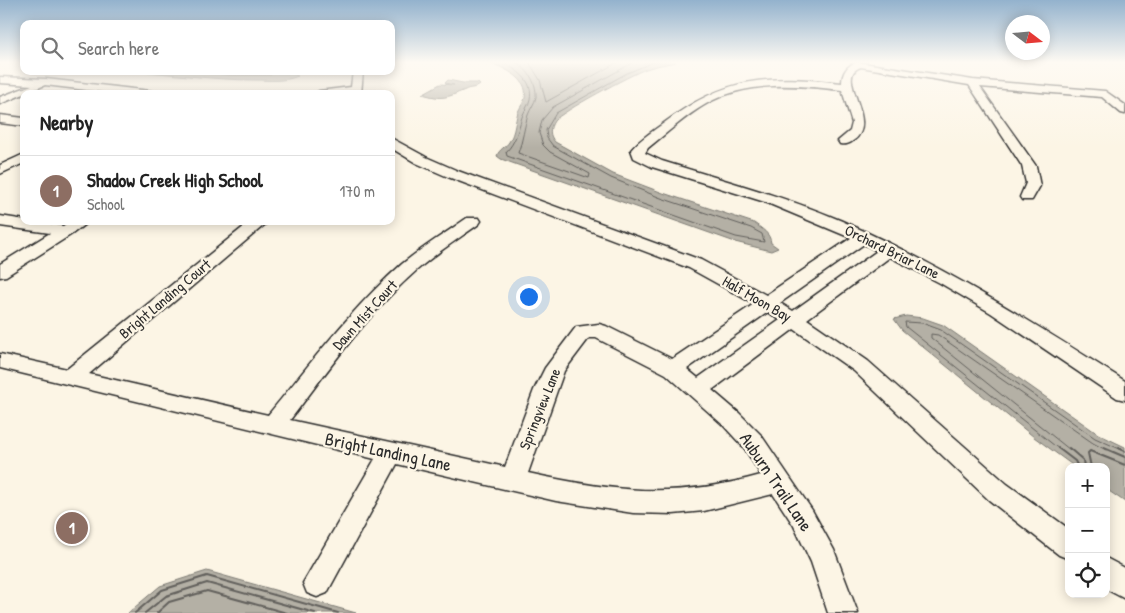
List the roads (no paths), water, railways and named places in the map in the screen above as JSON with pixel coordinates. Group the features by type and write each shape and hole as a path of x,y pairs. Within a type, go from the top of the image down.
{"street":[{"path":"639,155 638,150 643,145 703,101 729,91"},
{"path":"844,141 852,136 858,123 848,91"},
{"path":"977,91 1029,166 1034,179 1034,188 1027,197"},
{"path":"1064,91 1105,94 1125,111"},
{"path":"0,101 20,93"},
{"path":"0,109 20,101"},
{"path":"0,119 20,122"},
{"name":"Half Moon Bay","path":"395,144 421,160 453,174 695,264 793,319 860,366 998,492 1065,543"},
{"name":"Orchard Briar Lane","path":"639,155 657,164 770,199 863,237 946,279 990,305 1125,392"},
{"path":"0,170 20,160"},
{"path":"0,221 20,224"},
{"name":"Dawn Mist Court","path":"273,426 340,340 403,272 473,222"},
{"path":"26,225 66,231"},
{"path":"0,272 75,225"},
{"name":"Bright Landing Court","path":"71,377 255,225"},
{"path":"673,369 863,237"},
{"path":"698,390 889,250"},
{"name":"Auburn Trail Lane","path":"599,331 673,369 731,419 753,442 804,518 824,559 843,613"},
{"name":"Springview Lane","path":"513,479 545,390 555,368 583,332 599,331"},
{"name":"Bright Landing Lane","path":"0,361 391,453 618,500 658,504 707,500 779,481"},
{"path":"317,583 391,453"},
{"path":"1110,575 1125,585"}],"water":[{"path":"428,91 463,91 444,97 422,94"},
{"path":"525,91 603,91 559,116 554,121 551,127 551,134 555,142 613,174 663,193 754,223 769,236 771,243 778,248 771,251 735,242 501,159 497,156 511,138 518,112 525,98"},
{"path":"906,316 923,318 943,325 1098,434 1125,447 1125,502 1110,492 1110,463 1070,463 1034,437 902,330 894,319"},
{"path":"207,571 356,613 128,613 160,586"}],"place":[{"name":"Shadow Creek High School","path":"72,528"}]}
